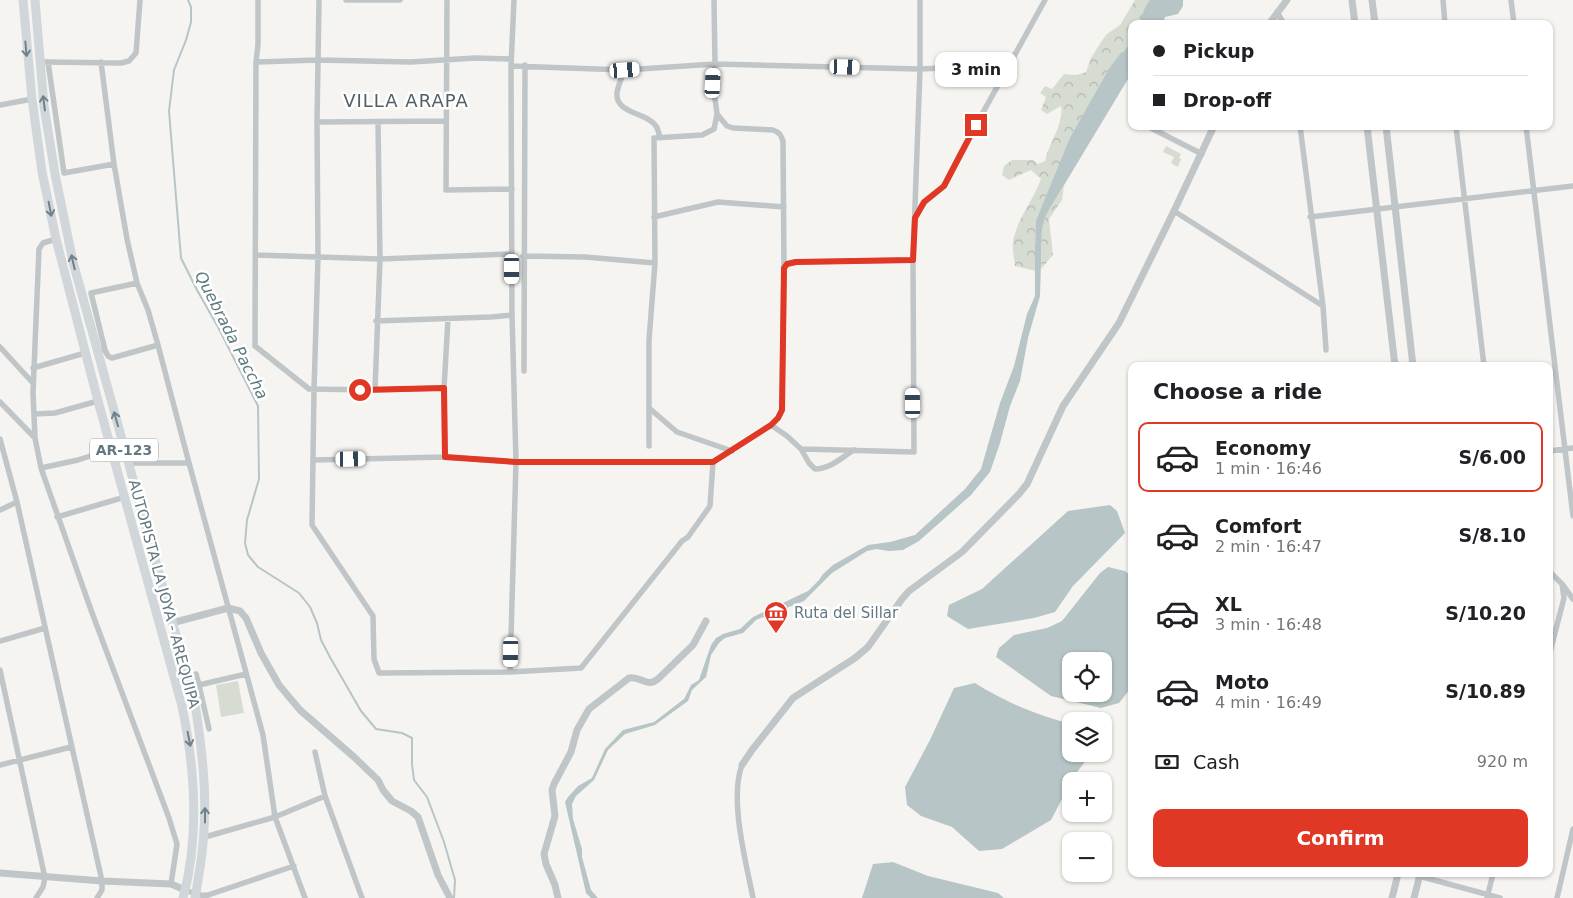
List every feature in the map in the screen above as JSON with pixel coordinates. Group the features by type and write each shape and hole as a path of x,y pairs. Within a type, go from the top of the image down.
{"main road":[{"name":"AUTOPISTA LA JOYA - AREQUIPA","path":"23,0 32,99 42,172 56,239 98,401 182,706 190,747 194,806 191,850 184,894"},
{"name":"AUTOPISTA LA JOYA - AREQUIPA","path":"35,0 44,62 44,106 60,201 73,262 101,351 128,463 195,704 205,770 205,837 200,897"}],"street":[{"path":"114,164 64,173 44,62 121,63 128,61 136,53 140,0"},
{"path":"258,0 255,346 310,389 314,390 444,388"},
{"path":"319,0 317,122 318,257 312,525 374,616 374,659 379,673 510,672 581,668 682,541 688,537 710,506 713,462"},
{"path":"346,0 400,0"},
{"path":"447,0 446,190 512,189"},
{"path":"510,672 516,462 512,315 511,59 514,0"},
{"path":"649,446 649,340 654,263 654,138 702,135 714,130 717,114 713,83 715,64 714,0"},
{"path":"801,449 914,452 913,260 920,69 920,0"},
{"path":"915,218 924,202 944,186 948,180 959,156 1045,0"},
{"path":"1272,20 1287,0"},
{"path":"1352,0 1354,20"},
{"path":"1372,0 1374,20"},
{"path":"1443,0 1445,20"},
{"path":"1512,0 1514,20"},
{"path":"1277,12 1282,20"},
{"path":"256,62 318,60 411,62 511,59"},
{"path":"101,62 114,164 137,283 148,310 158,345 263,735 275,817 305,898"},
{"path":"511,66 625,70 715,64 920,69 1009,65"},
{"path":"524,371 525,65"},
{"path":"625,70 617,94 618,100 626,109 649,119 656,126 660,138"},
{"path":"0,105 32,99"},
{"path":"313,460 445,457 516,462 713,462 771,425 778,418 782,410 783,141 778,132 773,130 727,126 717,114"},
{"path":"317,122 446,120"},
{"path":"375,390 376,321 380,259 378,122"},
{"path":"1155,130 1202,154"},
{"path":"753,898 740,833 738,810 739,774 742,766 752,750 793,698 855,658 868,647 909,591 962,552 1027,484 1063,406 1119,322 1212,130"},
{"path":"1300,130 1310,217 1323,306 1326,350"},
{"path":"1368,130 1395,362"},
{"path":"1386,130 1414,362"},
{"path":"1456,130 1483,362"},
{"path":"1526,130 1573,516"},
{"path":"1310,217 1573,186"},
{"path":"654,217 718,202 784,207"},
{"path":"1174,211 1323,306"},
{"path":"56,239 43,243 39,249 33,382 36,438 41,468 57,517 169,818 177,844 171,884"},
{"path":"256,255 380,259 512,254"},
{"path":"523,256 585,256 654,263"},
{"path":"784,268 787,264 796,262 913,260"},
{"path":"137,283 91,292 101,351 112,358 158,345"},
{"path":"376,321 491,318 512,315"},
{"path":"445,457 444,388 448,319"},
{"path":"0,347 33,382"},
{"path":"33,368 86,353"},
{"path":"34,414 55,413 98,401"},
{"path":"0,402 36,438"},
{"path":"649,408 677,432 732,451"},
{"path":"771,425 801,449 809,463 815,468 822,469 837,462 854,450"},
{"path":"0,439 17,502 102,881 102,890 97,898"},
{"path":"1553,450 1573,448"},
{"path":"41,468 78,460 112,449"},
{"path":"128,463 189,462"},
{"path":"57,517 125,497"},
{"path":"0,510 17,502"},
{"path":"1553,575 1573,599"},
{"path":"1553,641 1564,598 1562,584"},
{"path":"172,623 228,608 240,611 246,618 261,653 279,685 300,710 378,780 392,801 418,818 438,875 450,898"},
{"path":"558,898 544,854 556,816 552,790 571,752 577,730 589,709 629,678 634,677 647,683 653,683 658,679 693,645 706,621"},
{"path":"0,641 45,628"},
{"path":"0,670 46,878 36,898"},
{"path":"196,674 209,729"},
{"path":"199,685 246,674"},
{"path":"0,765 71,747"},
{"path":"315,752 325,796 360,897"},
{"path":"205,837 275,817 325,796"},
{"path":"1557,898 1573,829"},
{"path":"0,874 171,884 184,894 200,897 294,866"},
{"path":"1392,898 1397,877"},
{"path":"1414,898 1419,877"},
{"path":"1426,877 1487,896 1500,898"},
{"path":"1487,896 1492,877"}],"green space":[{"path":"1135,0 1151,0 1141,20 1128,20 1128,46 1110,69 1071,138 1037,221 1036,271 1015,266 1013,240 1016,229 1041,179 1031,170 1009,180 1002,175 1004,166 1012,160 1033,160 1038,164 1045,161 1058,127 1061,106 1047,114 1041,110 1046,97 1040,93 1045,86 1052,89 1064,74 1077,75 1086,72 1091,58 1101,42 1107,34 1120,25"},
{"path":"1166,146 1181,154 1178,167 1171,163 1174,157 1163,152"},
{"path":"1064,186 1062,200 1049,219 1053,255 1041,269 1042,229 1046,215"},
{"path":"238,681 244,713 221,717 216,685"}],"shaded area":[{"path":"1151,0 1183,0 1183,6 1178,14 1165,17 1164,20 1141,20"},
{"path":"1128,46 1128,79 1046,215 1042,229 1040,296 1028,338 1020,381 1010,406 990,472 971,495 919,541 903,550 889,551 876,549 867,551 832,573 804,601 756,620 743,633 725,638 711,655 706,677 692,690 688,701 655,725 625,734 608,750 594,780 576,796 572,804 573,819 591,890 598,898 591,898 586,893 565,802 578,786 592,778 605,749 623,730 654,722 684,699 691,685 699,680 711,645 716,638 740,629 753,617 808,591 833,565 868,545 890,542 915,535 965,489 981,469 1000,403 1014,366 1027,314 1035,296 1037,221 1071,138 1110,69"},
{"path":"1110,505 1117,511 1125,533 1073,586 1055,612 1034,618 968,629 947,616 949,605 982,589 1068,511"},
{"path":"1108,567 1128,574 1128,692 1119,703 1101,708 1076,702 1112,702 1112,652 1062,652 1062,699 1051,696 996,657 999,648 1014,635 1047,628 1062,621 1100,573"},
{"path":"975,683 1021,707 1062,721 1062,762 1085,762 1077,772 1062,772 1062,799 1051,820 1002,849 979,851 952,827 921,816 907,805 905,787 930,740 954,688"},
{"path":"893,862 928,876 998,893 1004,898 862,898 873,864"}],"waterway":[{"name":"Quebrada Paccha","path":"188,0 191,7 191,22 174,70 169,111 181,258 258,406 259,479 247,520 245,543 248,555 258,567 299,593 310,607 317,623 321,640 331,659 361,711 376,729 402,733 412,738 414,780 427,797 444,842 455,880 454,898"},
{"path":"1141,20 1151,0"},
{"path":"1036,268 1037,221 1071,138 1110,69 1122,53"}],"place":[{"name":"Ruta del Sillar","path":"776,634"}],"district":[{"name":"VILLA ARAPA","path":"406,101"}],"route":[{"path":"360,390 444,388 445,457 516,462 713,462 771,425 778,418 782,410 784,268 787,264 796,262 913,260 915,218 924,202 944,186 948,180 976,125"}]}
